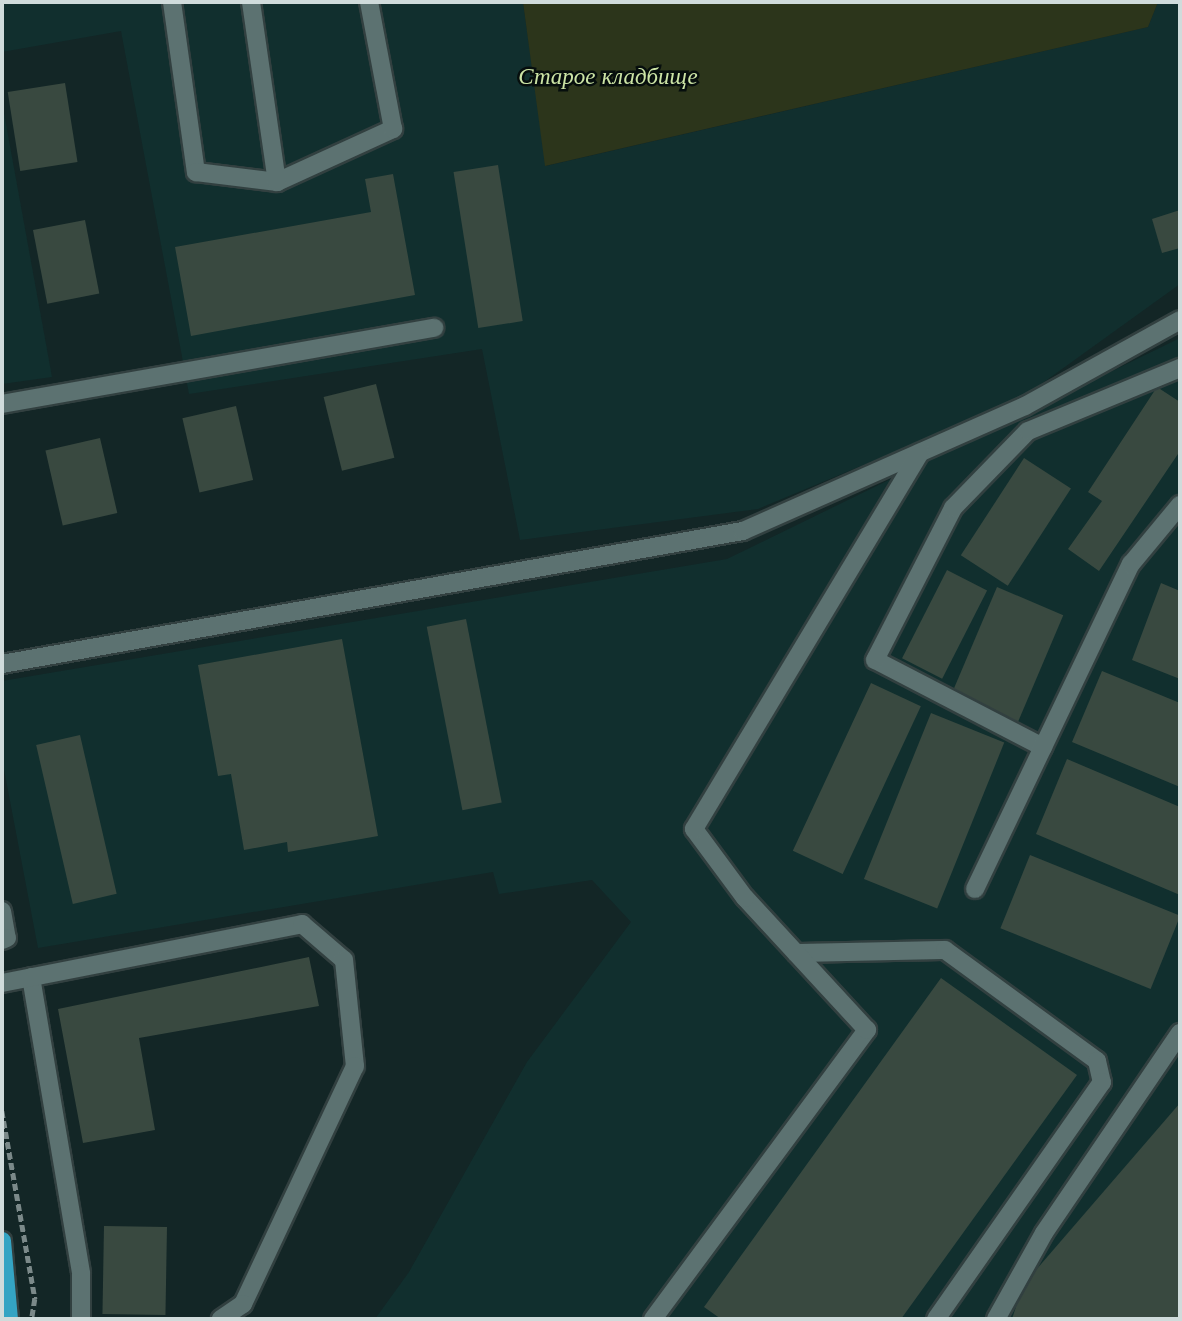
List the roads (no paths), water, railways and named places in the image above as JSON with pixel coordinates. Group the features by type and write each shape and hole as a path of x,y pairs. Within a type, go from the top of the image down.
{"main road":[{"path":"2,1241 9,1319"}],"lane":[{"path":"172,2 195,172 277,182 393,130 369,2"},
{"path":"251,2 277,182"},
{"path":"2,664 743,531 1026,406 1180,320"},
{"path":"2,404 434,328"},
{"path":"1043,747 874,660 953,508 1028,431 1180,368"},
{"path":"653,1319 867,1030 745,898 694,830 920,453"},
{"path":"975,889 1131,564 1180,505"},
{"path":"2,911 7,938 2,940"},
{"path":"2,983 302,924 344,960 355,1066 243,1304 221,1319"},
{"path":"796,953 944,950 1097,1061 1102,1082 936,1319"},
{"path":"31,977 81,1274 81,1319"},
{"path":"996,1319 1044,1233 1180,1033"}],"park label":[{"name":"Старое кладбище","path":"608,76"}]}
